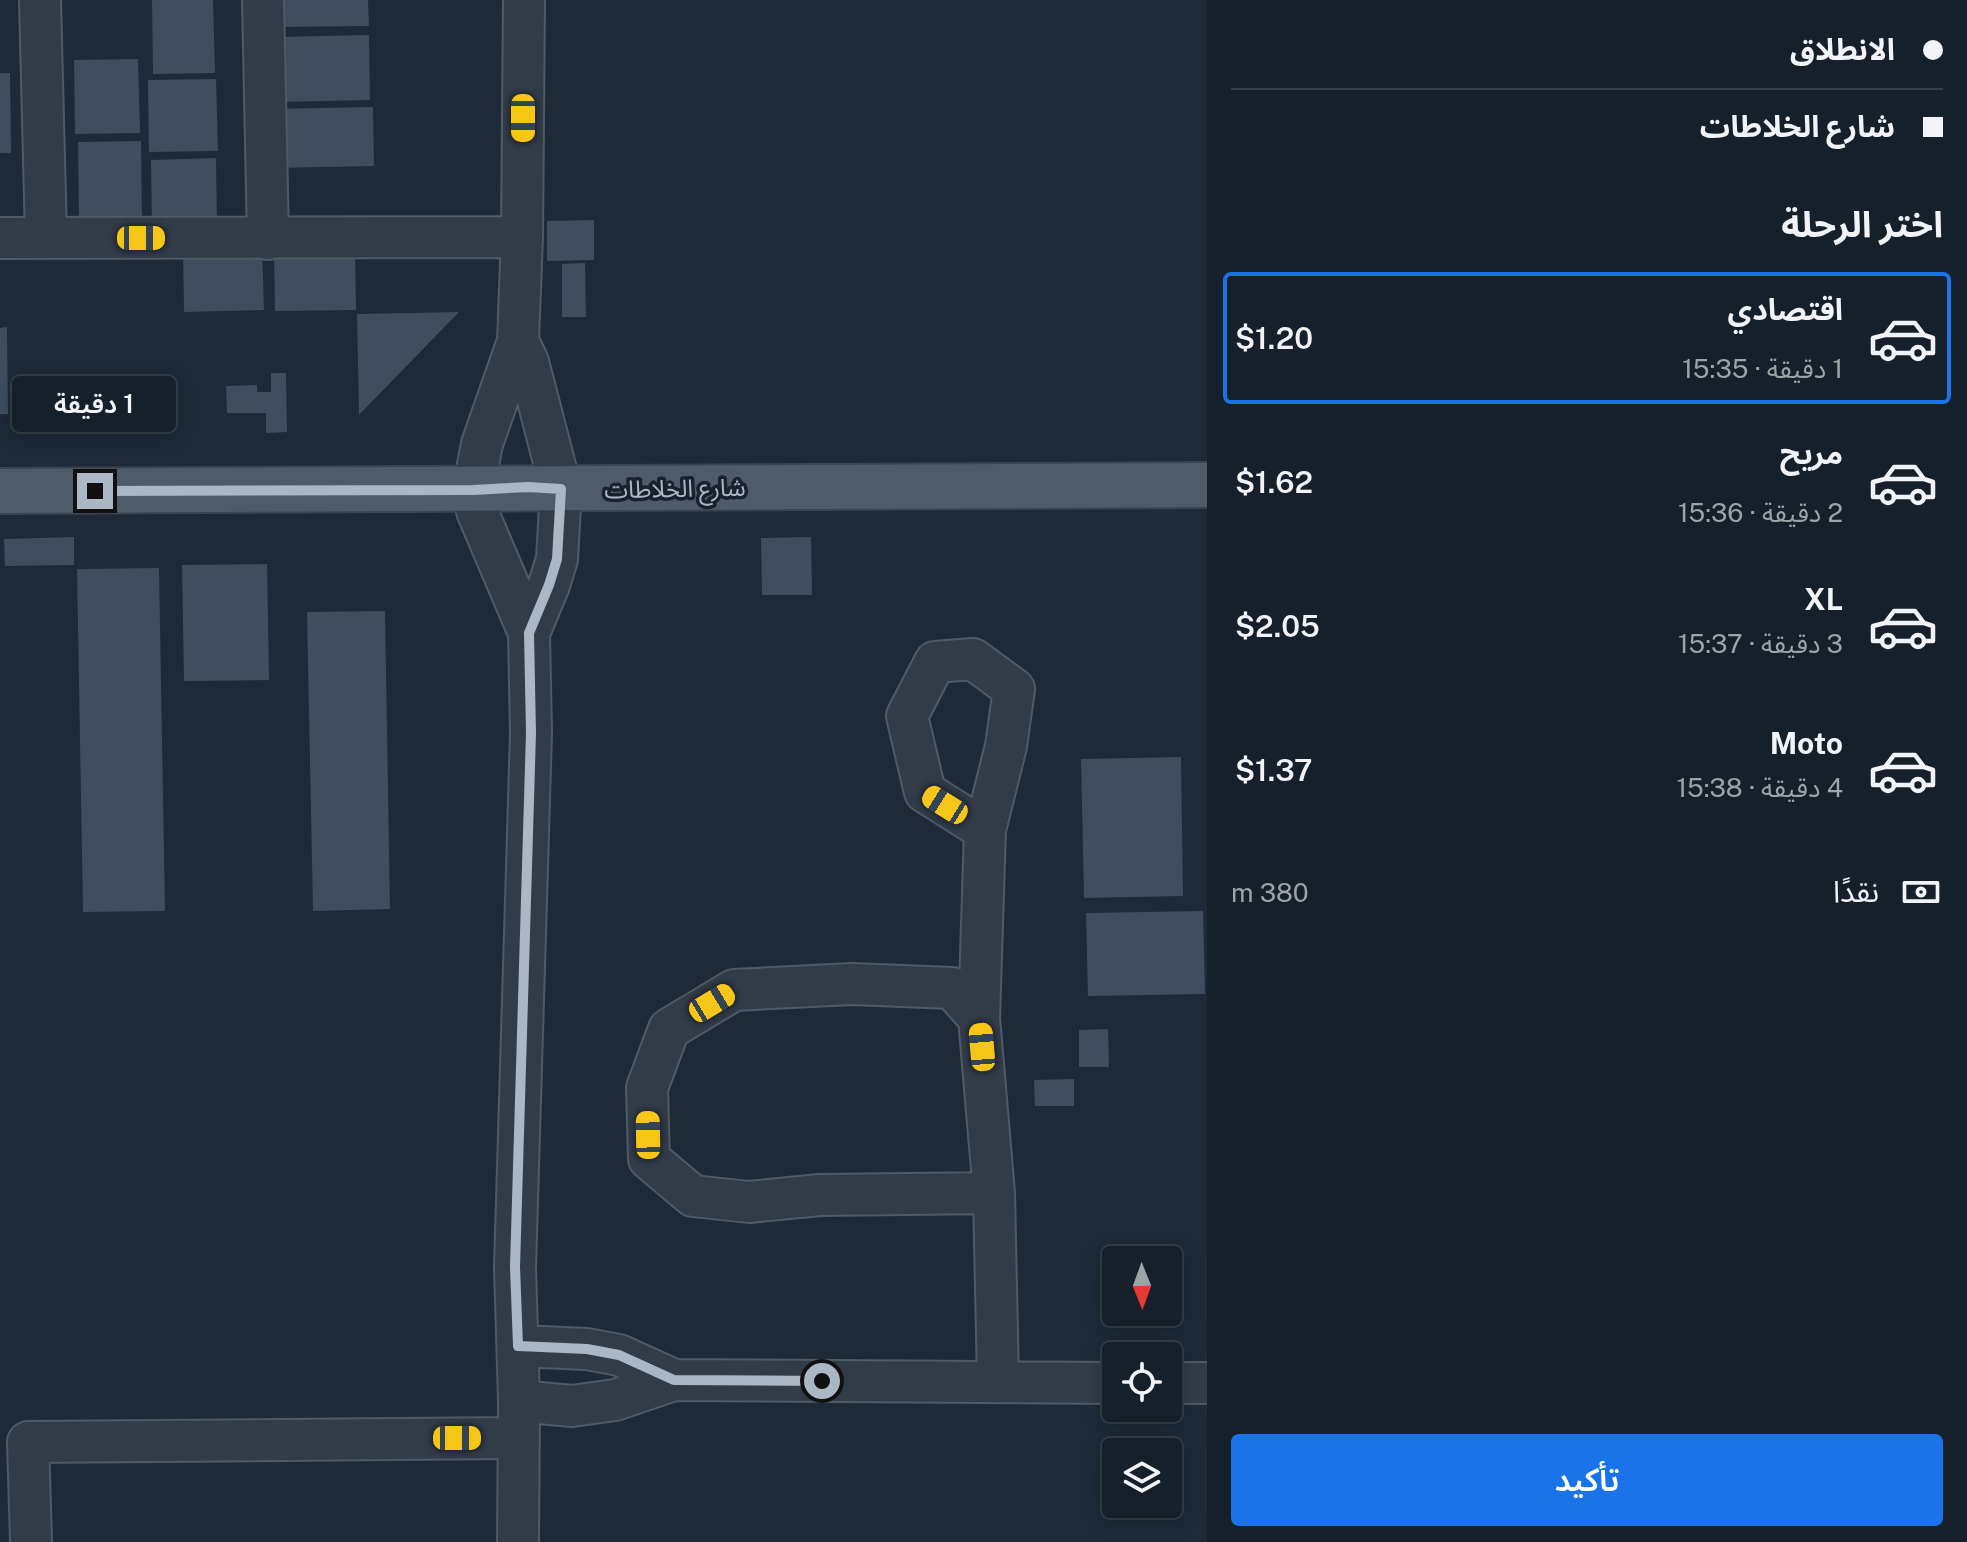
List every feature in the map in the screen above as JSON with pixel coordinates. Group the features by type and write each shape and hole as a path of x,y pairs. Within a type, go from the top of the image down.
{"main road":[{"name":"شارع الخلاطات","path":"0,491 1207,485"}],"street":[{"path":"40,0 46,238"},
{"path":"263,0 268,239"},
{"path":"518,1542 515,1267 531,733 529,633 482,522 473,490 482,444 518,341 524,0"},
{"path":"0,238 522,237"},
{"path":"518,341 528,362 561,489 557,559 529,633"},
{"path":"985,830 979,1018 994,1193 998,1382"},
{"path":"979,1018 952,988 852,984 734,990 669,1029 647,1088 649,1159 693,1196 749,1202 820,1195 994,1193"},
{"path":"518,1346 587,1349 619,1355 674,1380"},
{"path":"31,1542 28,1442 519,1420 572,1406 615,1400 674,1380 1102,1383"},
{"path":"1182,1383 1207,1383"}],"building":[{"path":"152,0 213,0 215,73 153,74"},
{"path":"275,0 368,0 369,26 276,27"},
{"path":"369,35 370,100 278,102 276,37"},
{"path":"138,59 140,133 75,134 74,60"},
{"path":"0,73 10,73 11,153 0,153"},
{"path":"216,79 218,151 149,152 148,80"},
{"path":"373,107 374,166 273,168 272,109"},
{"path":"141,141 142,221 79,222 78,142"},
{"path":"216,158 217,228 152,230 151,160"},
{"path":"594,220 594,260 547,261 547,221"},
{"path":"262,244 264,310 184,312 183,245"},
{"path":"355,251 356,310 275,311 274,252"},
{"path":"585,263 586,317 562,317 562,264"},
{"path":"459,312 359,415 357,314"},
{"path":"7,327 8,414 0,414 0,328"},
{"path":"271,373 286,373 287,432 266,433 266,413 227,413 226,386 257,385 257,392 271,392"},
{"path":"74,537 74,565 5,566 4,539"},
{"path":"811,537 812,595 762,595 761,538"},
{"path":"267,564 269,680 184,681 182,565"},
{"path":"159,568 165,911 83,912 77,569"},
{"path":"385,611 390,909 313,911 307,612"},
{"path":"1181,757 1183,896 1084,898 1081,759"},
{"path":"1203,911 1205,994 1088,996 1086,913"},
{"path":"1108,1029 1109,1067 1079,1067 1079,1030"},
{"path":"1074,1079 1074,1106 1035,1106 1034,1080"}],"route":[{"path":"95,491 561,489 557,559 529,633 531,733 516,1174 518,1346 587,1349 619,1355 674,1380 822,1381"}]}
